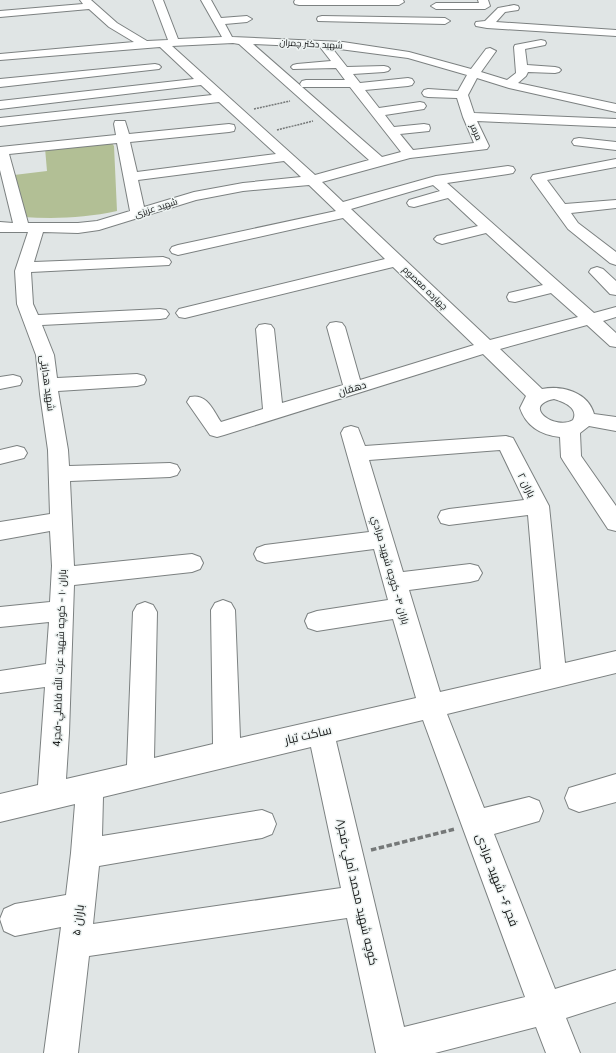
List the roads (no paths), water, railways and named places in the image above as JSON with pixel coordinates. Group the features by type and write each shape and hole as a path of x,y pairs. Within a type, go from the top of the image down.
{"street":[{"path":"158,0 168,43"},
{"path":"206,0 229,41"},
{"path":"436,6 465,3 485,6 483,0"},
{"path":"299,2 398,1 407,25"},
{"path":"0,14 89,3 113,25 145,44"},
{"path":"514,8 502,10 483,25 614,32"},
{"path":"112,12 113,25"},
{"path":"218,21 247,19"},
{"path":"322,19 365,20 407,25 445,21"},
{"path":"584,19 614,32"},
{"path":"365,20 369,31"},
{"path":"546,22 556,29"},
{"path":"0,47 132,36"},
{"path":"243,41 380,163"},
{"name":"شهید دکتر چمران","path":"0,57 168,43 243,41 323,44 409,55 473,75 616,108"},
{"path":"409,55 410,42"},
{"name":"چهارده معصوم","path":"168,43 203,81 344,210 538,396"},
{"path":"509,84 522,74 519,47 541,43"},
{"path":"323,44 409,154"},
{"path":"469,117 462,95 473,75 490,51"},
{"path":"556,82 555,70 557,57"},
{"path":"297,67 384,69"},
{"path":"0,82 155,68"},
{"path":"522,68 555,70"},
{"path":"0,105 203,81"},
{"path":"306,84 355,85 408,82"},
{"path":"114,91 138,214"},
{"path":"428,93 462,95"},
{"path":"0,122 222,98"},
{"path":"358,109 374,110 420,106"},
{"name":"مرمر","path":"312,180 409,154 482,146 469,117 616,123"},
{"path":"371,125 424,128"},
{"path":"29,226 6,184 1,151 229,128"},
{"path":"579,142 616,146"},
{"path":"130,177 287,157"},
{"path":"616,163 538,178 573,226 616,260"},
{"path":"178,250 344,210 436,180 508,170"},
{"name":"شهید عزیزی","path":"0,227 29,226 78,228 138,214 194,196 243,187 312,180"},
{"path":"436,180 616,342"},
{"path":"414,203 450,193"},
{"path":"561,209 616,204"},
{"name":"شهید هدایتی","path":"29,226 24,267 25,304 45,355 58,450 61,521"},
{"path":"442,239 488,228"},
{"path":"185,313 397,261"},
{"path":"24,267 163,262"},
{"path":"597,272 616,290"},
{"path":"515,297 554,287"},
{"name":"دهقان","path":"197,402 217,430 486,347 616,312"},
{"path":"31,320 160,314"},
{"path":"336,327 353,388"},
{"path":"264,329 273,413"},
{"path":"48,385 137,380"},
{"path":"616,424 577,424 552,429 536,422 531,416 529,410 533,400 538,396 554,394 571,398 583,408 585,414 577,424 571,457 616,523"},
{"name":"باران ۲","path":"354,444 506,443 538,506 554,677"},
{"name":"باران ۴- كوچه شهيد مرادي","path":"354,444 431,706"},
{"path":"58,474 170,470"},
{"path":"595,493 616,490"},
{"path":"450,517 538,506"},
{"path":"0,531 61,521"},
{"name":"باران ۱۰ - كوچه شهيد عزت الله فاضلي-فجر4","path":"51,796 61,611 61,521"},
{"path":"265,554 382,539"},
{"path":"62,577 192,563"},
{"path":"394,583 470,573"},
{"path":"316,620 401,608"},
{"path":"223,610 227,754"},
{"path":"0,617 61,611"},
{"path":"140,775 145,612"},
{"name":"ساکت تبار","path":"0,808 616,662"},
{"path":"0,682 58,674"},
{"name":"فجر ۶- شهید مرادی","path":"431,706 563,1053"},
{"name":"كوچه شهيد محمد آملي-فجر۸","path":"321,732 392,1050"},
{"name":"باران ۵","path":"61,1053 86,853 90,787"},
{"path":"579,798 616,788"},
{"path":"476,825 529,811"},
{"path":"86,853 262,824"},
{"path":"75,942 359,901"},
{"path":"15,920 79,908"},
{"path":"392,1050 546,1008 616,986"}]}
